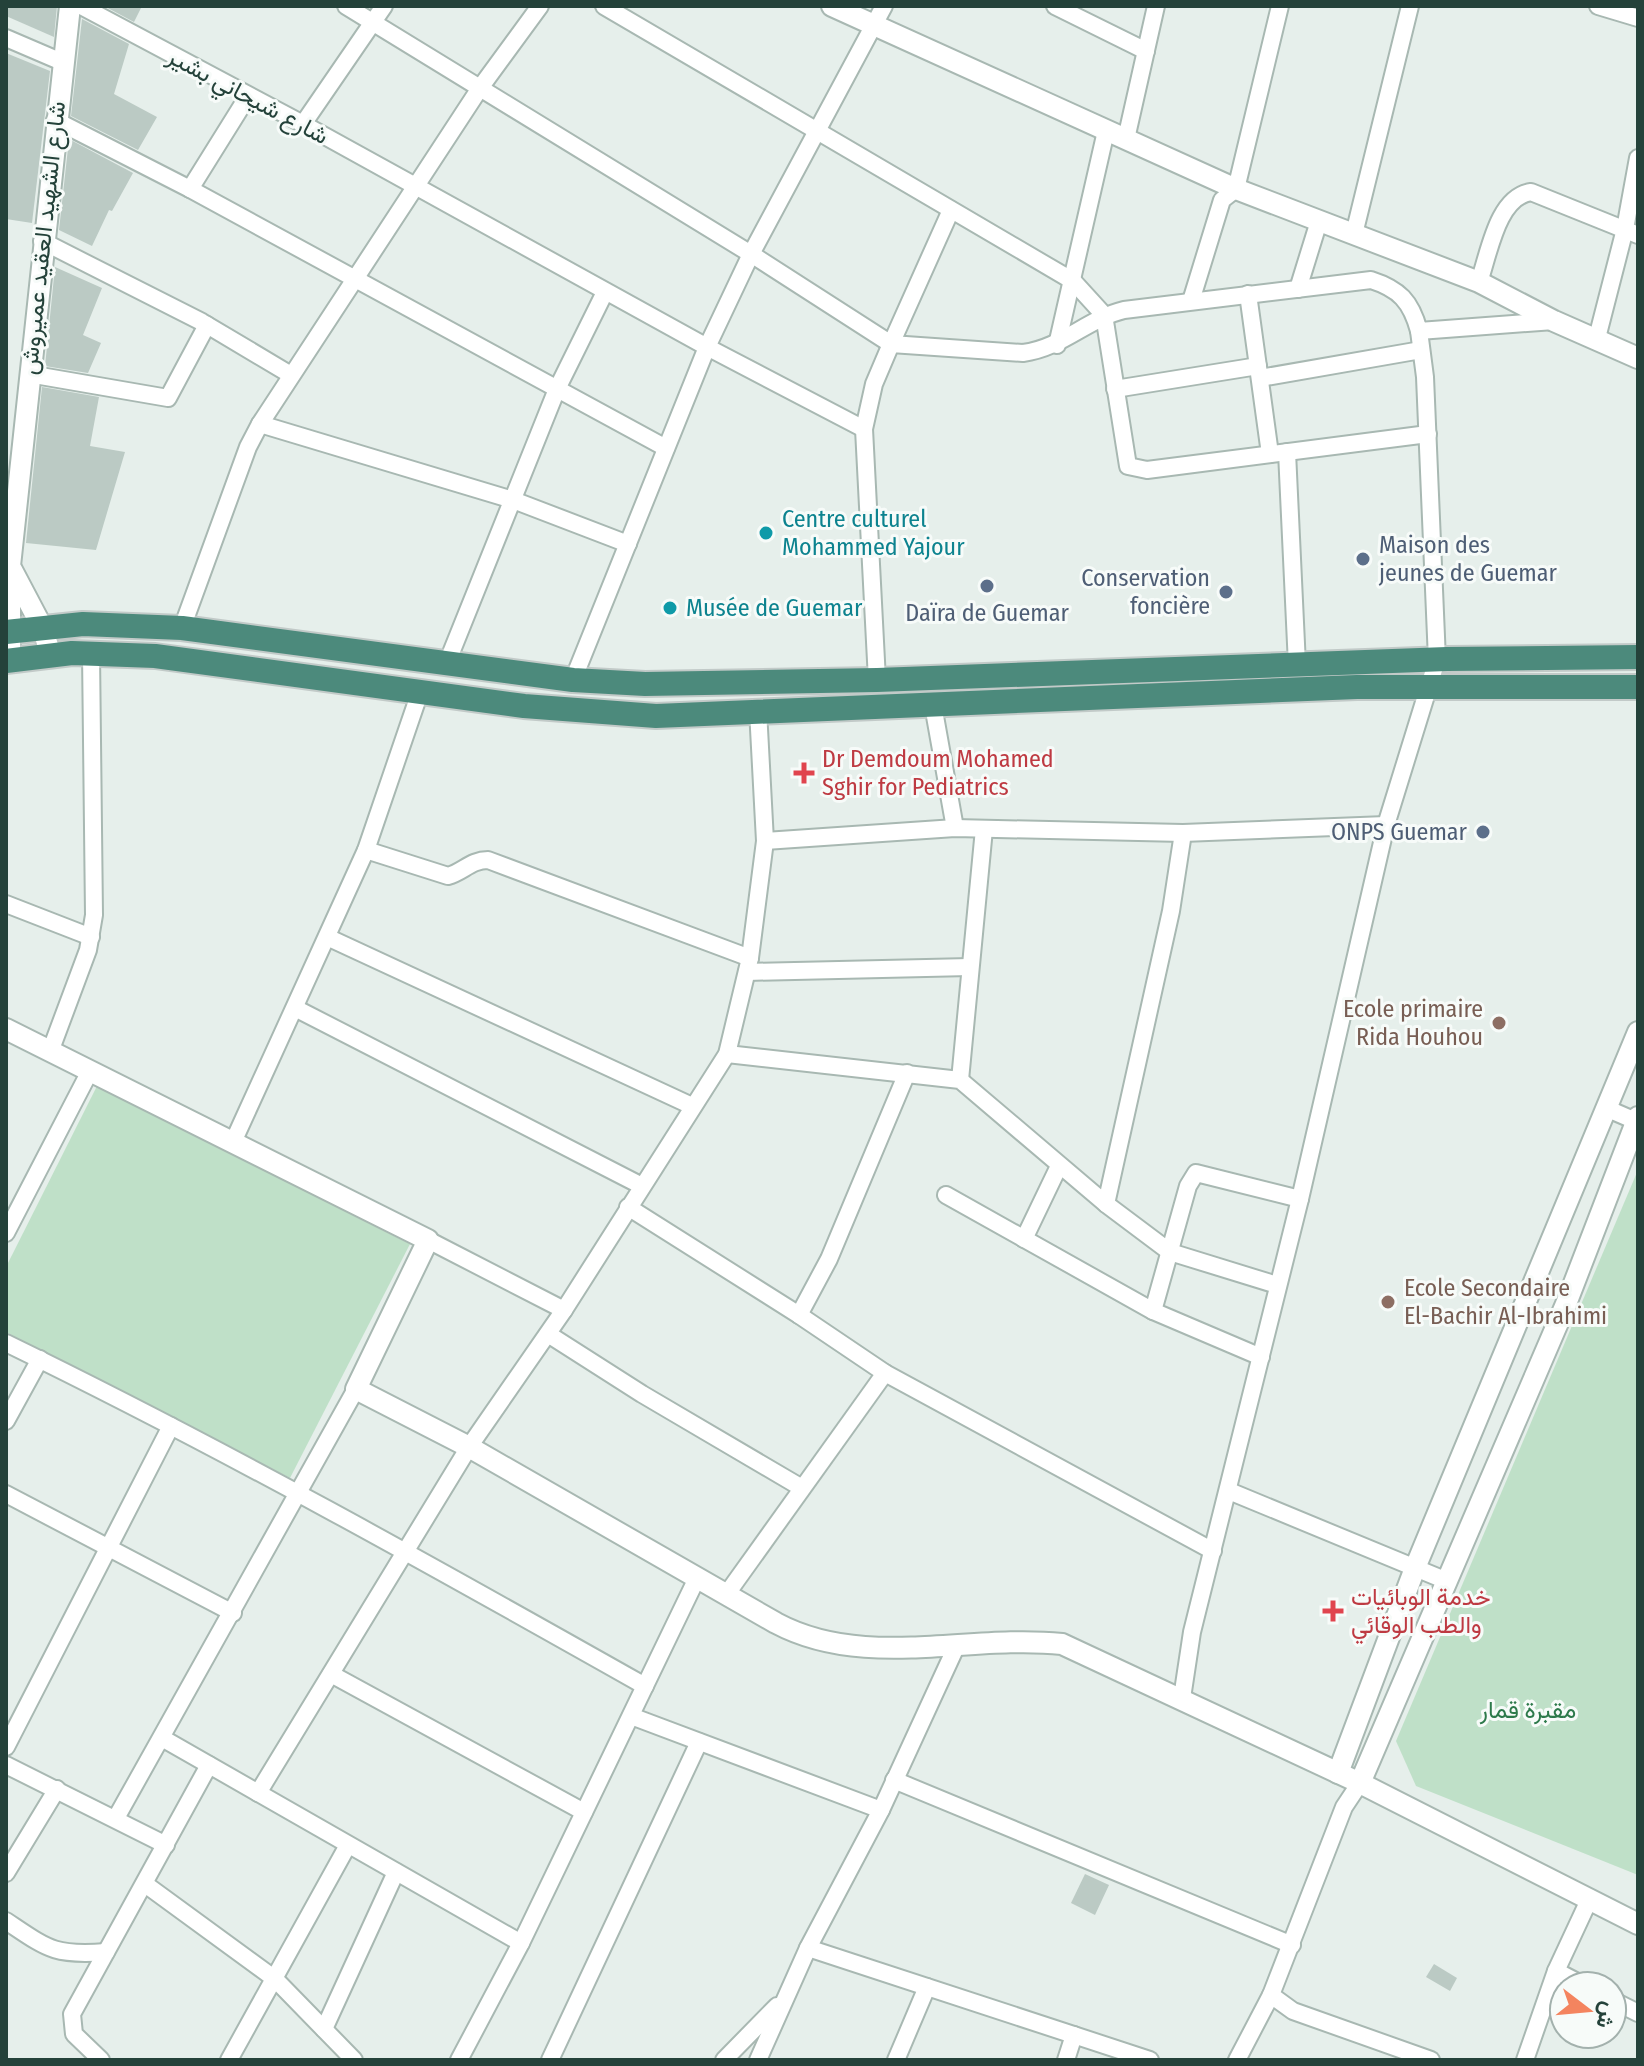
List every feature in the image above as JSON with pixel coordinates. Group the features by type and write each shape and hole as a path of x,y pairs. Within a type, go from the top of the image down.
{"highway":[{"path":"9,631 110,624 182,628 573,680 645,684 877,680 1437,660 1638,657"},
{"path":"8,661 91,653 155,656 550,709 656,716 1430,686 1638,687"},
{"path":"982,704 984,676"}],"street":[{"name":"شارع الشهيد العقيد عميروش","path":"8,661 10,566 42,241 70,6"},
{"name":"شارع شيحاني بشير","path":"81,6 303,124 605,292 864,429"},
{"path":"346,6 751,254 891,344 1023,353 1057,345 1104,315 1191,301 1371,280 1391,287 1408,302 1419,331 1428,434 1437,660 1386,825 1300,1199 1192,1632 1182,1698"},
{"path":"303,124 384,6"},
{"path":"182,628 248,447 260,424 352,279 480,88 540,6"},
{"path":"604,6 1073,281 1104,315 1126,463 1132,468 1147,470 1428,434"},
{"path":"832,6 1236,189 1479,282 1554,321 1638,358"},
{"path":"573,680 707,347 751,254 884,6"},
{"path":"1055,6 1146,51"},
{"path":"1126,139 1156,6"},
{"path":"1191,301 1222,200 1236,189 1280,6"},
{"path":"1354,234 1410,6"},
{"path":"1598,6 1638,18"},
{"path":"6,38 62,62"},
{"path":"190,189 248,96"},
{"path":"55,120 190,189 666,448"},
{"path":"1057,345 1106,131"},
{"path":"1597,338 1631,232 1638,158"},
{"path":"1479,282 1505,211 1519,194 1531,192 1631,232"},
{"path":"877,680 864,429 874,384 951,210"},
{"path":"1298,289 1319,221"},
{"path":"42,241 207,325 291,375"},
{"path":"447,663 557,389 605,292"},
{"path":"1248,294 1259,372 1279,453 1297,665"},
{"path":"1419,331 1554,321"},
{"path":"29,374 168,398 207,325"},
{"path":"1115,389 1421,350"},
{"path":"260,424 513,500 628,544"},
{"path":"10,566 42,627 51,655"},
{"path":"50,1052 91,937 91,653"},
{"path":"234,1140 366,850 420,692"},
{"path":"933,705 955,828"},
{"path":"258,1793 408,1552 469,1447 564,1310 727,1054 748,965 765,841 758,710"},
{"path":"765,841 955,828 1183,833 1386,825"},
{"path":"960,1080 984,829"},
{"path":"1106,1204 1171,911 1183,833"},
{"path":"366,850 448,876 459,873 477,860 488,860 748,965 970,967"},
{"path":"8,909 91,937"},
{"path":"327,937 692,1106"},
{"path":"295,1008 642,1186"},
{"path":"6,1029 234,1140 564,1310"},
{"path":"1344,1807 1338,1773 1415,1568 1485,1406 1638,1032"},
{"path":"727,1054 960,1080 1059,1166 1170,1252 1277,1285"},
{"path":"6,1233 12,1207 90,1071"},
{"path":"799,1315 829,1259 907,1073"},
{"path":"1237,2060 1271,1995 1344,1807 1360,1783 1566,1304 1637,1120 1608,1109"},
{"path":"1024,1239 1059,1166"},
{"path":"1153,1311 1188,1186 1196,1173 1300,1199"},
{"path":"946,1195 1153,1311 1261,1357"},
{"path":"628,1207 885,1373 1213,1551"},
{"path":"116,1818 356,1389 428,1240"},
{"path":"548,1334 642,1394 802,1488"},
{"path":"6,1343 171,1426 408,1552 645,1686"},
{"path":"6,1421 40,1359"},
{"path":"726,1595 885,1373"},
{"path":"356,1389 469,1447 803,1637 825,1644 956,1647 1037,1642 1062,1644 1360,1783 1638,1924"},
{"path":"1485,1406 1515,1421"},
{"path":"6,1747 106,1547 171,1426"},
{"path":"1229,1491 1447,1581"},
{"path":"6,1494 233,1613"},
{"path":"459,2060 521,1943 697,1578"},
{"path":"758,2060 808,1948 881,1810 956,1647"},
{"path":"331,1674 584,1812"},
{"path":"631,1716 881,1810"},
{"path":"162,1738 521,1943"},
{"path":"550,2060 699,1742"},
{"path":"6,1765 166,1845"},
{"path":"101,2060 74,2034 71,2019 209,1765"},
{"path":"894,1780 1292,1945"},
{"path":"6,1873 57,1789"},
{"path":"229,2060 348,1845"},
{"path":"324,2029 396,1872"},
{"path":"145,1884 275,1979 354,2060"},
{"path":"1556,1970 1590,1898"},
{"path":"6,1921 56,1952 69,1955 106,1952"},
{"path":"808,1948 1150,2060"},
{"path":"896,2060 927,1987"},
{"path":"1525,2060 1548,1994"},
{"path":"1271,1995 1293,2011 1431,2060"},
{"path":"724,2060 786,1996"},
{"path":"1066,2060 1074,2035"}],"green space":[{"path":"97,1086 410,1244 290,1478 6,1332 6,1267"},
{"name":"مقبرة قمار","path":"1638,1170 1638,1875 1416,1786 1396,1741"}],"building":[{"path":"6,6 57,6 54,37 6,16"},
{"path":"104,6 142,6 134,22"},
{"path":"82,19 129,44 114,94 157,117 138,150 71,116"},
{"path":"6,53 50,71 32,223 6,219"},
{"path":"69,139 133,173 112,211 109,210 92,246 59,230"},
{"path":"55,267 102,288 83,335 101,343 88,373 45,366"},
{"path":"42,387 99,397 90,446 125,452 96,550 26,543"},
{"path":"1085,1874 1109,1885 1095,1915 1071,1903"},
{"path":"1434,1964 1457,1978 1450,1991 1426,1977"}],"place":[{"name":"Centre culturel Mohammed Yajour","path":"766,533"},
{"name":"Maison des jeunes de Guemar","path":"1363,559"},
{"name":"Daïra de Guemar","path":"987,586"},
{"name":"Conservation foncière","path":"1226,592"},
{"name":"Musée de Guemar","path":"670,608"},
{"name":"Dr Demdoum Mohamed Sghir for Pediatrics","path":"804,773"},
{"name":"ONPS Guemar","path":"1483,832"},
{"name":"Ecole primaire Rida Houhou","path":"1499,1023"},
{"name":"Ecole Secondaire El-Bachir Al-Ibrahimi","path":"1388,1302"},
{"name":"خدمة الوبائيات والطب الوقائي","path":"1333,1611"}]}
